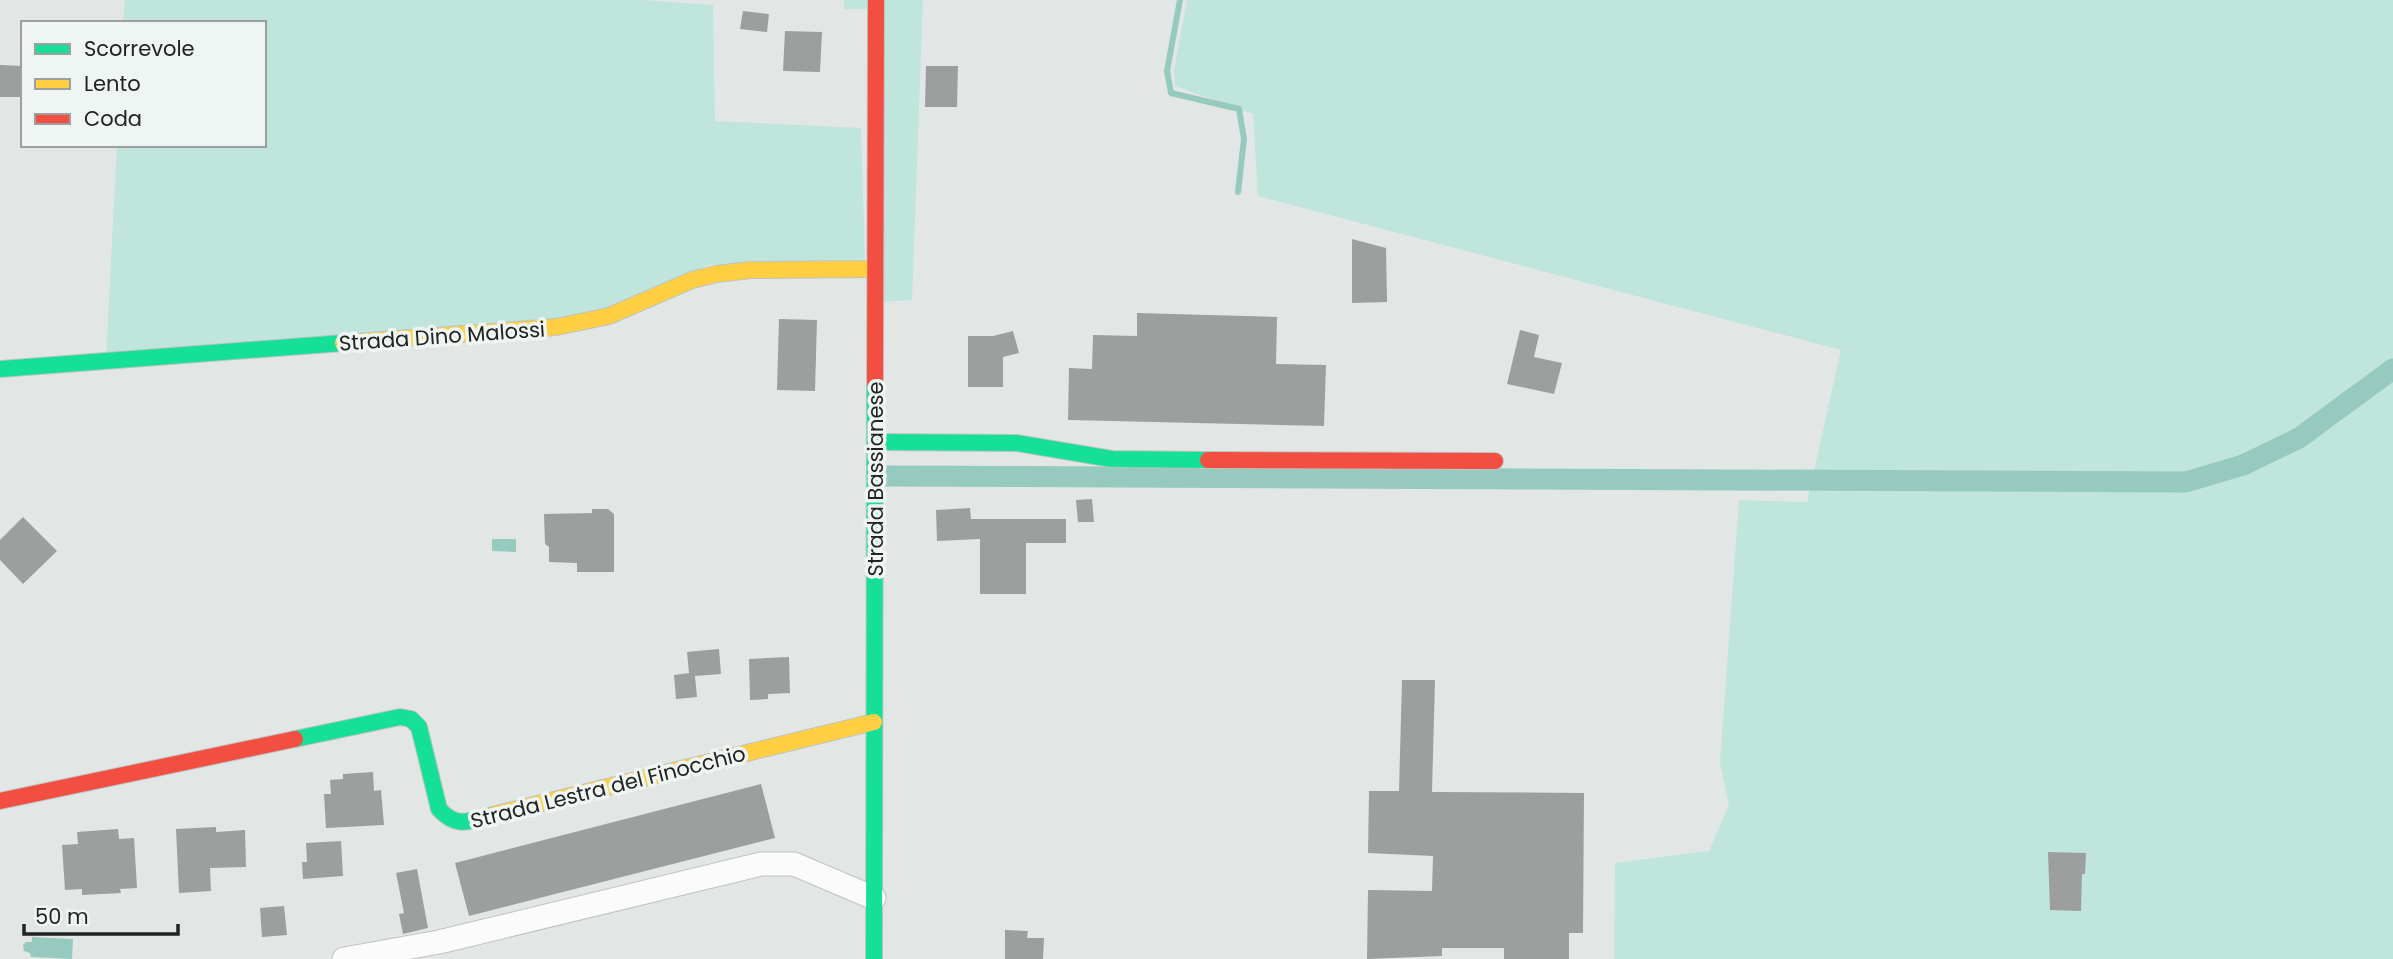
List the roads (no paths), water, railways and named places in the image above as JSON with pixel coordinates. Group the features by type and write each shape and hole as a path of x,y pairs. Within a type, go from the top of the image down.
{"street":[{"name":"Strada Bassianese","path":"874,959 876,0"},
{"name":"Strada Dino Malossi","path":"0,369 556,327 609,316 692,281 724,272 875,270"},
{"path":"875,442 1024,444 1089,458 1112,459 1495,461"},
{"name":"Strada Lestra del Finocchio","path":"0,801 400,717 411,719 419,727 439,809 448,819 461,823 874,722"},
{"path":"344,959 439,942 761,864 794,864 874,898"}],"waterway":[{"path":"1180,0 1167,71 1171,93 1239,109 1244,139 1238,192"},
{"path":"884,476 2186,482 2243,465 2299,438 2393,369"}]}
